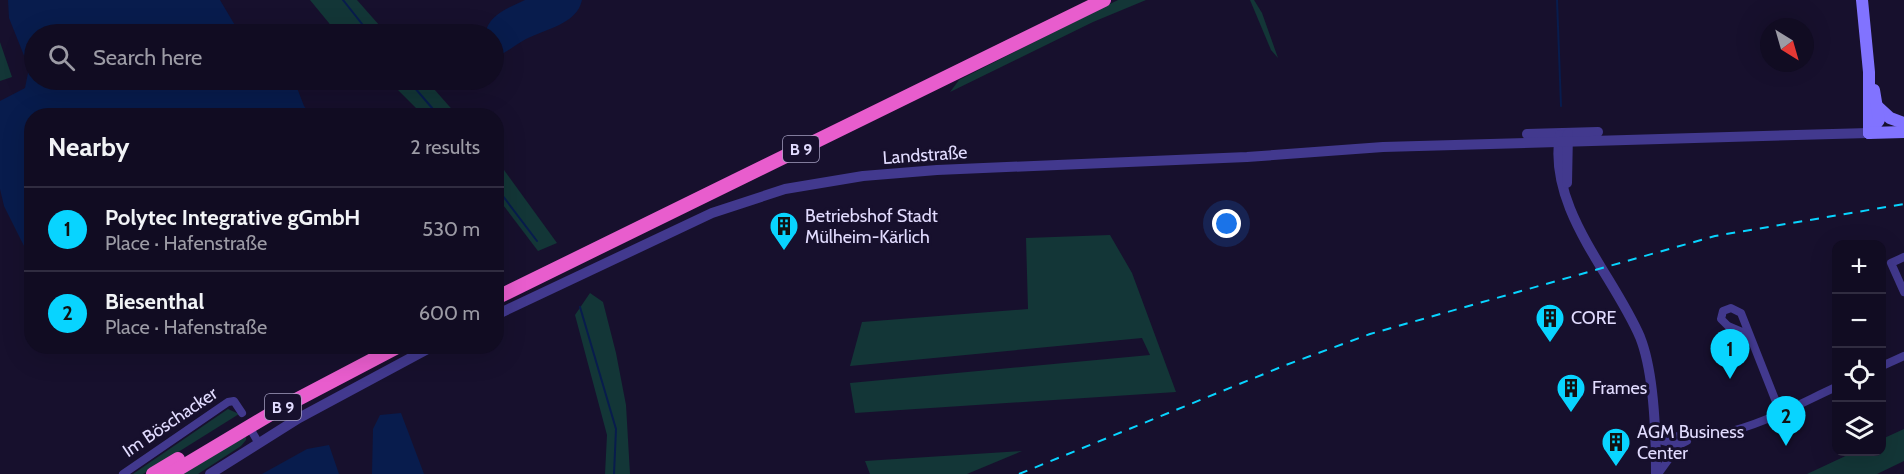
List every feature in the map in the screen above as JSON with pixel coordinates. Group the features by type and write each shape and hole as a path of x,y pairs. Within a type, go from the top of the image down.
{"highway":[{"name":"B 9","path":"504,284 1083,0"},
{"name":"B 9","path":"504,294 1104,0"},
{"name":"B 9","path":"153,474 275,401 364,354"},
{"name":"B 9","path":"170,474 279,409 384,354"}],"main road":[{"path":"1862,0 1872,129"},
{"path":"1869,72 1880,120 1872,129"},
{"path":"1878,107 1890,118 1904,124"},
{"path":"1872,129 1904,124"},
{"path":"1872,129 1904,132"}],"street":[{"path":"1383,147 1429,140 1872,129"},
{"path":"1383,147 1527,141 1564,136"},
{"path":"1564,136 1558,159 1566,193 1578,226 1641,339 1649,373 1657,474"},
{"path":"1564,136 1566,193"},
{"path":"1527,141 1546,149 1558,159"},
{"name":"Landstraße","path":"504,311 689,222 753,198 814,183 927,170 1247,157 1383,147"},
{"path":"1904,257 1891,263 1904,290"},
{"path":"1749,335 1780,412"},
{"path":"210,474 258,442 418,354"},
{"path":"1886,364 1904,356"},
{"path":"1654,438 1670,443 1729,431 1832,389"},
{"name":"Im Böschacker","path":"123,474 220,406 232,401 242,413"},
{"path":"251,430 258,442"},
{"path":"1657,474 1679,445 1691,439"}],"green space":[{"path":"310,0 357,0 378,24 330,24"},
{"path":"1118,0 1146,0 1093,22 950,92 959,80"},
{"path":"1250,0 1254,0 1262,13 1278,58 1271,50"},
{"path":"0,42 12,77 0,81"},
{"path":"398,90 435,90 451,108 416,108"},
{"path":"504,171 557,243 538,251 504,206"},
{"path":"1110,235 1132,273 1176,392 855,413 850,383 1150,355 1142,338 850,366 862,322 1028,309 1026,238"},
{"path":"590,293 603,302 616,353 626,405 630,474 605,474 607,435 575,315"},
{"path":"228,409 239,414 143,474 133,474"},
{"path":"1904,429 1904,461 1877,474 1807,474 1845,456 1886,456 1886,437"},
{"path":"246,433 246,440 241,446 198,474 182,474"},
{"path":"1022,451 967,474 870,474 865,461"}],"water":[{"path":"8,0 220,0 234,24 24,24 24,56 9,18"},
{"path":"525,0 582,0 574,15 560,25 526,39 504,53 504,24 489,24 500,12"},
{"path":"24,89 298,90 306,108 24,108 24,246 4,206 0,189 0,101"},
{"path":"401,413 424,474 372,474 373,429 380,415"},
{"path":"329,445 339,474 262,474 307,449"}],"waterway":[{"path":"343,0 362,24"},
{"path":"1557,0 1561,106"},
{"path":"417,90 432,108"},
{"path":"504,198 537,241"},
{"path":"580,307 616,429 614,474"}],"railway":[{"path":"1019,474 1286,365 1370,334 1715,236 1904,204"}],"place":[{"name":"Betriebshof Stadt Mülheim-Kärlich","path":"784,252"},
{"name":"CORE","path":"1550,344"},
{"name":"Polytec Integrative gGmbH","path":"1730,379"},
{"name":"Frames","path":"1571,414"},
{"name":"Biesenthal","path":"1786,446"},
{"name":"AGM Business Center","path":"1616,468"}]}
